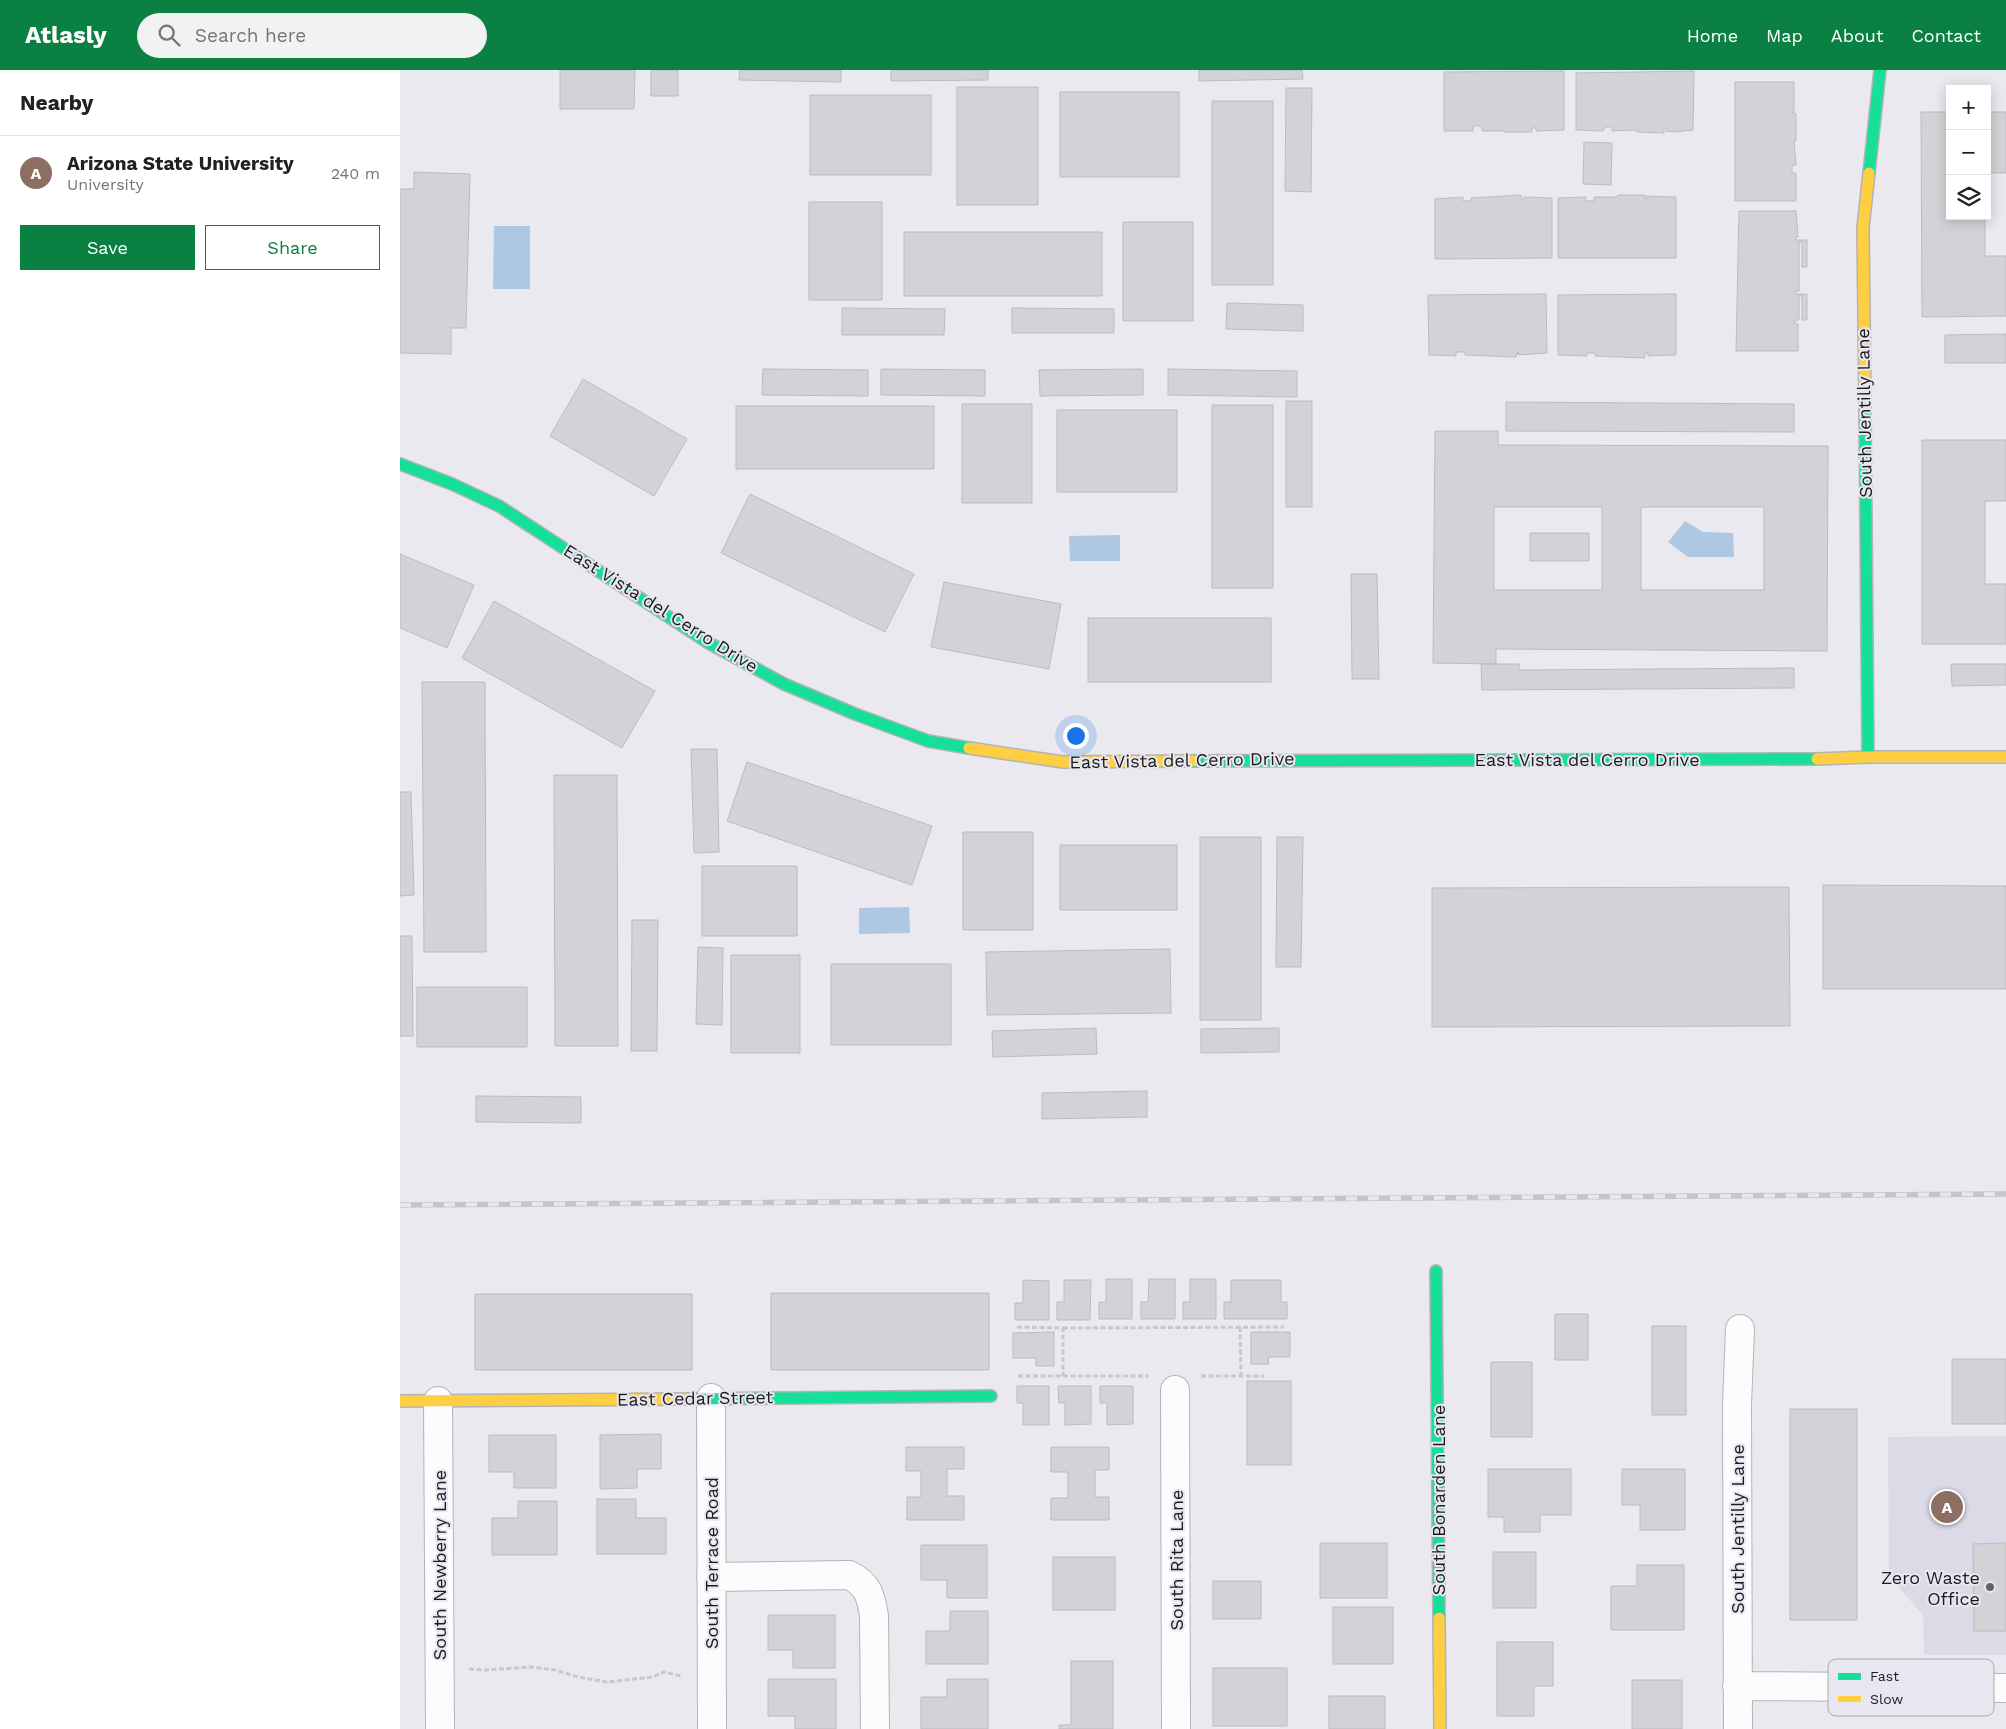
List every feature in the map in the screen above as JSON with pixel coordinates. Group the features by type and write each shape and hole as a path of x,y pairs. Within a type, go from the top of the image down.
{"street":[{"name":"South Jentilly Lane","path":"1868,756 1863,228 1880,70"},
{"name":"East Vista del Cerro Drive","path":"400,464 452,484 499,506 707,642 784,684 855,714 928,741 1009,756 1064,762 1332,759 1804,760 1868,756 2006,757"},
{"name":"South Bonarden Lane","path":"1436,1271 1440,1729"},
{"name":"South Jentilly Lane","path":"1738,1729 1737,1405 1740,1330"},
{"name":"South Rita Lane","path":"1175,1383 1176,1729"},
{"name":"East Cedar Street","path":"400,1401 990,1396"},
{"name":"South Terrace Road","path":"711,1398 710,1577 712,1729"},
{"name":"South Newberry Lane","path":"438,1401 440,1729"},
{"path":"710,1577 849,1575 867,1588 874,1616 875,1729"},
{"path":"1737,1686 1828,1687"}],"path":[{"path":"1017,1327 1284,1327"},
{"path":"1240,1327 1241,1376"},
{"path":"1064,1328 1064,1376"},
{"path":"1018,1376 1064,1376 1175,1383 1241,1376 1264,1376"},
{"path":"469,1669 485,1670 532,1667 555,1670 578,1677 607,1682 653,1677 663,1672 686,1677"}],"shaded area":[{"path":"2006,1436 2006,1655 1924,1655 1923,1615 1889,1576 1888,1437"}],"water":[{"path":"494,226 530,226 530,289 493,289"},
{"path":"1685,521 1703,532 1733,533 1734,557 1688,557 1668,542"},
{"path":"1120,535 1120,561 1070,561 1069,536"},
{"path":"909,907 910,933 859,934 859,908"}],"building":[{"path":"560,70 635,70 634,109 560,109"},
{"path":"651,70 678,70 678,96 651,96"},
{"path":"740,70 841,70 841,82 739,80"},
{"path":"891,70 988,70 988,80 891,81"},
{"path":"1199,70 1302,70 1303,79 1199,81"},
{"path":"1564,71 1564,130 1536,131 1536,128 1532,128 1532,132 1482,131 1482,126 1473,126 1473,131 1444,131 1444,72"},
{"path":"1694,71 1693,130 1674,132 1666,131 1667,128 1664,128 1664,133 1637,132 1636,130 1612,131 1612,127 1605,127 1603,131 1576,130 1576,73"},
{"path":"1735,82 1794,82 1794,111 1792,112 1796,114 1796,141 1794,141 1796,165 1792,165 1792,173 1796,173 1796,201 1735,201"},
{"path":"957,87 1038,87 1038,205 957,205"},
{"path":"1286,88 1312,88 1311,192 1285,191"},
{"path":"1060,92 1179,92 1179,177 1060,177"},
{"path":"810,95 931,95 931,175 810,175"},
{"path":"1212,101 1273,101 1273,285 1212,285"},
{"path":"1921,112 1946,112 1946,220 1985,220 1985,256 2006,256 2006,316 1922,317"},
{"path":"1991,112 2006,112 2006,173 1991,173"},
{"path":"1584,142 1612,143 1611,185 1583,184"},
{"path":"414,172 470,174 466,328 451,328 451,354 400,353 400,189 414,189"},
{"path":"1521,195 1522,200 1524,200 1524,197 1552,198 1552,258 1435,259 1435,199 1463,197 1463,201 1471,201 1471,198"},
{"path":"1618,195 1645,195 1645,199 1647,199 1647,196 1676,197 1676,258 1558,258 1558,198 1586,197 1586,201 1594,201 1594,197 1617,197"},
{"path":"809,202 882,202 882,300 809,300"},
{"path":"1739,211 1796,211 1798,237 1795,240 1807,240 1807,267 1802,267 1802,242 1799,242 1799,291 1795,291 1795,294 1807,294 1807,320 1802,320 1802,296 1799,296 1799,320 1795,320 1795,324 1798,324 1798,351 1736,351"},
{"path":"1123,222 1193,222 1193,321 1123,321"},
{"path":"904,232 1102,232 1102,296 904,296"},
{"path":"1546,294 1547,353 1519,355 1518,352 1516,357 1465,355 1465,352 1456,352 1456,356 1429,355 1428,295"},
{"path":"1676,294 1676,355 1648,356 1648,353 1645,353 1645,358 1595,356 1595,353 1587,353 1587,356 1558,355 1558,295"},
{"path":"1227,303 1303,305 1303,331 1226,329"},
{"path":"842,308 945,309 944,335 842,335"},
{"path":"1012,308 1114,309 1114,333 1012,333"},
{"path":"2006,334 2006,363 1945,363 1945,335"},
{"path":"763,369 868,370 868,396 762,395"},
{"path":"881,369 985,370 985,396 881,395"},
{"path":"1143,369 1143,395 1040,396 1039,370"},
{"path":"1168,369 1297,371 1297,397 1168,395"},
{"path":"583,379 687,439 654,496 550,436"},
{"path":"1286,401 1312,401 1312,507 1286,507"},
{"path":"1506,402 1794,404 1794,432 1506,431"},
{"path":"962,404 1032,404 1032,503 962,503"},
{"path":"1212,405 1273,405 1273,588 1212,588"},
{"path":"736,406 934,406 934,469 736,469"},
{"path":"1057,410 1177,410 1177,492 1057,492"},
{"path":"1435,431 1498,431 1498,445 1828,446 1827,651 1496,649 1496,664 1433,663","holes":["1494,507 1602,507 1602,590 1494,590","1641,507 1764,507 1764,590 1641,590"]},
{"path":"1922,440 2006,440 2006,501 1985,501 1985,584 2006,584 2006,644 1922,644"},
{"path":"750,494 914,574 885,632 721,553"},
{"path":"1530,533 1589,533 1589,561 1530,561"},
{"path":"400,554 474,585 447,648 400,628"},
{"path":"1351,574 1377,574 1379,679 1352,679"},
{"path":"944,582 1061,604 1049,669 931,647"},
{"path":"494,601 655,691 622,748 462,658"},
{"path":"1088,618 1271,618 1271,682 1088,682"},
{"path":"1481,664 1519,664 1519,670 1794,668 1794,688 1482,690"},
{"path":"1951,664 2006,664 2006,685 1952,686"},
{"path":"422,682 485,682 486,952 424,952"},
{"path":"691,749 717,749 719,852 694,853"},
{"path":"747,762 932,826 912,885 727,821"},
{"path":"554,775 617,775 618,1046 555,1046"},
{"path":"400,792 411,792 414,895 400,896"},
{"path":"963,832 1033,832 1033,930 963,930"},
{"path":"1200,837 1261,837 1261,1020 1200,1020"},
{"path":"1277,837 1303,837 1301,967 1276,967"},
{"path":"1060,845 1177,845 1177,910 1060,910"},
{"path":"702,866 797,866 797,936 702,936"},
{"path":"1823,885 2006,886 2006,989 1823,989"},
{"path":"1789,887 1790,1026 1432,1027 1432,888"},
{"path":"632,920 658,920 657,1051 631,1051"},
{"path":"400,936 412,936 413,1036 400,1036"},
{"path":"698,947 723,948 722,1025 696,1024"},
{"path":"1170,949 1171,1013 987,1015 986,952"},
{"path":"731,955 800,955 800,1053 731,1053"},
{"path":"831,964 951,964 951,1045 831,1045"},
{"path":"417,987 527,987 527,1047 417,1047"},
{"path":"1096,1028 1097,1054 993,1057 992,1031"},
{"path":"1279,1028 1279,1052 1201,1053 1201,1029"},
{"path":"1147,1091 1147,1117 1042,1119 1042,1093"},
{"path":"476,1096 581,1097 581,1123 476,1122"},
{"path":"1106,1279 1132,1279 1132,1319 1099,1319 1099,1302 1106,1302"},
{"path":"1149,1279 1175,1279 1175,1319 1141,1319 1141,1302 1148,1302"},
{"path":"1190,1279 1216,1279 1216,1319 1183,1319 1183,1302 1190,1302"},
{"path":"1023,1280 1049,1281 1049,1320 1015,1320 1015,1303 1023,1303"},
{"path":"1064,1280 1091,1280 1090,1320 1057,1320 1057,1302 1064,1302"},
{"path":"1231,1280 1281,1280 1281,1302 1287,1302 1287,1319 1224,1319 1224,1302 1231,1302"},
{"path":"771,1293 989,1293 989,1370 771,1370"},
{"path":"475,1294 692,1294 692,1370 475,1370"},
{"path":"1555,1314 1588,1314 1588,1360 1555,1360"},
{"path":"1652,1326 1686,1326 1686,1415 1652,1415"},
{"path":"1054,1332 1054,1366 1036,1366 1036,1358 1013,1358 1013,1333"},
{"path":"1251,1332 1290,1332 1290,1357 1268,1357 1269,1364 1251,1364"},
{"path":"1952,1359 2006,1359 2006,1424 1952,1424"},
{"path":"1491,1362 1532,1362 1532,1437 1491,1437"},
{"path":"1247,1381 1291,1381 1291,1465 1247,1465"},
{"path":"1017,1386 1049,1386 1049,1425 1023,1425 1023,1403 1017,1403"},
{"path":"1058,1386 1091,1386 1091,1424 1065,1425 1065,1403 1059,1403"},
{"path":"1100,1386 1133,1386 1133,1424 1107,1425 1107,1403 1100,1403"},
{"path":"1790,1409 1857,1409 1857,1620 1790,1620"},
{"path":"661,1434 661,1469 637,1469 637,1488 600,1489 600,1435"},
{"path":"489,1435 556,1435 556,1488 514,1488 514,1472 489,1472"},
{"path":"906,1447 964,1447 964,1469 947,1469 947,1496 964,1496 964,1520 907,1520 907,1497 921,1497 921,1471 906,1471"},
{"path":"1051,1447 1109,1447 1109,1470 1095,1470 1095,1497 1109,1497 1109,1520 1051,1520 1051,1498 1068,1498 1068,1472 1051,1472"},
{"path":"1488,1469 1571,1469 1571,1515 1540,1515 1540,1532 1504,1532 1504,1517 1488,1517"},
{"path":"1622,1469 1685,1469 1685,1530 1640,1530 1640,1505 1622,1505"},
{"path":"597,1499 636,1499 636,1518 666,1518 666,1554 597,1554"},
{"path":"518,1501 557,1501 557,1555 492,1555 492,1518 518,1518"},
{"path":"1320,1543 1387,1543 1387,1598 1320,1598"},
{"name":"Zero Waste Office","path":"2006,1543 2006,1631 1974,1631 1973,1544"},
{"path":"921,1545 987,1545 987,1598 947,1598 947,1580 921,1580"},
{"path":"1493,1552 1536,1552 1536,1608 1493,1608"},
{"path":"1053,1557 1115,1557 1115,1610 1053,1610"},
{"path":"1637,1565 1684,1565 1684,1630 1611,1630 1611,1586 1637,1586"},
{"path":"1213,1581 1261,1581 1261,1619 1213,1619"},
{"path":"1333,1607 1393,1607 1393,1664 1333,1664"},
{"path":"950,1611 988,1611 988,1664 926,1664 926,1631 950,1631"},
{"path":"768,1615 835,1615 835,1668 793,1668 793,1650 768,1650"},
{"path":"1497,1642 1553,1642 1553,1686 1534,1686 1534,1716 1497,1716"},
{"path":"1071,1661 1113,1661 1113,1729 1059,1729 1059,1725 1071,1725"},
{"path":"1213,1668 1287,1668 1287,1726 1213,1726"},
{"path":"768,1679 836,1679 836,1729 795,1729 795,1716 768,1716"},
{"path":"947,1679 988,1679 988,1729 921,1729 921,1697 947,1697"},
{"path":"1632,1680 1682,1680 1682,1729 1632,1729"},
{"path":"1329,1696 1385,1696 1385,1729 1329,1729"}],"railway":[{"path":"400,1205 2006,1194"}],"traffic: fast":[{"path":"1869,173 1880,70"},
{"path":"1865,407 1868,757"},
{"path":"400,464 452,484 499,506 707,642 784,684 855,714 928,741 969,748"},
{"path":"1193,761 1817,759"},
{"path":"1436,1271 1439,1618"},
{"path":"692,1399 991,1396"}],"traffic: slow":[{"path":"1865,407 1863,228 1869,173"},
{"path":"969,748 1063,762 1193,761"},
{"path":"1817,759 2006,757"},
{"path":"400,1401 692,1399"},
{"path":"1439,1618 1440,1729"}],"place":[{"name":"Arizona State University","path":"1947,1507"},
{"name":"Zero Waste Office","path":"1990,1587"}]}
